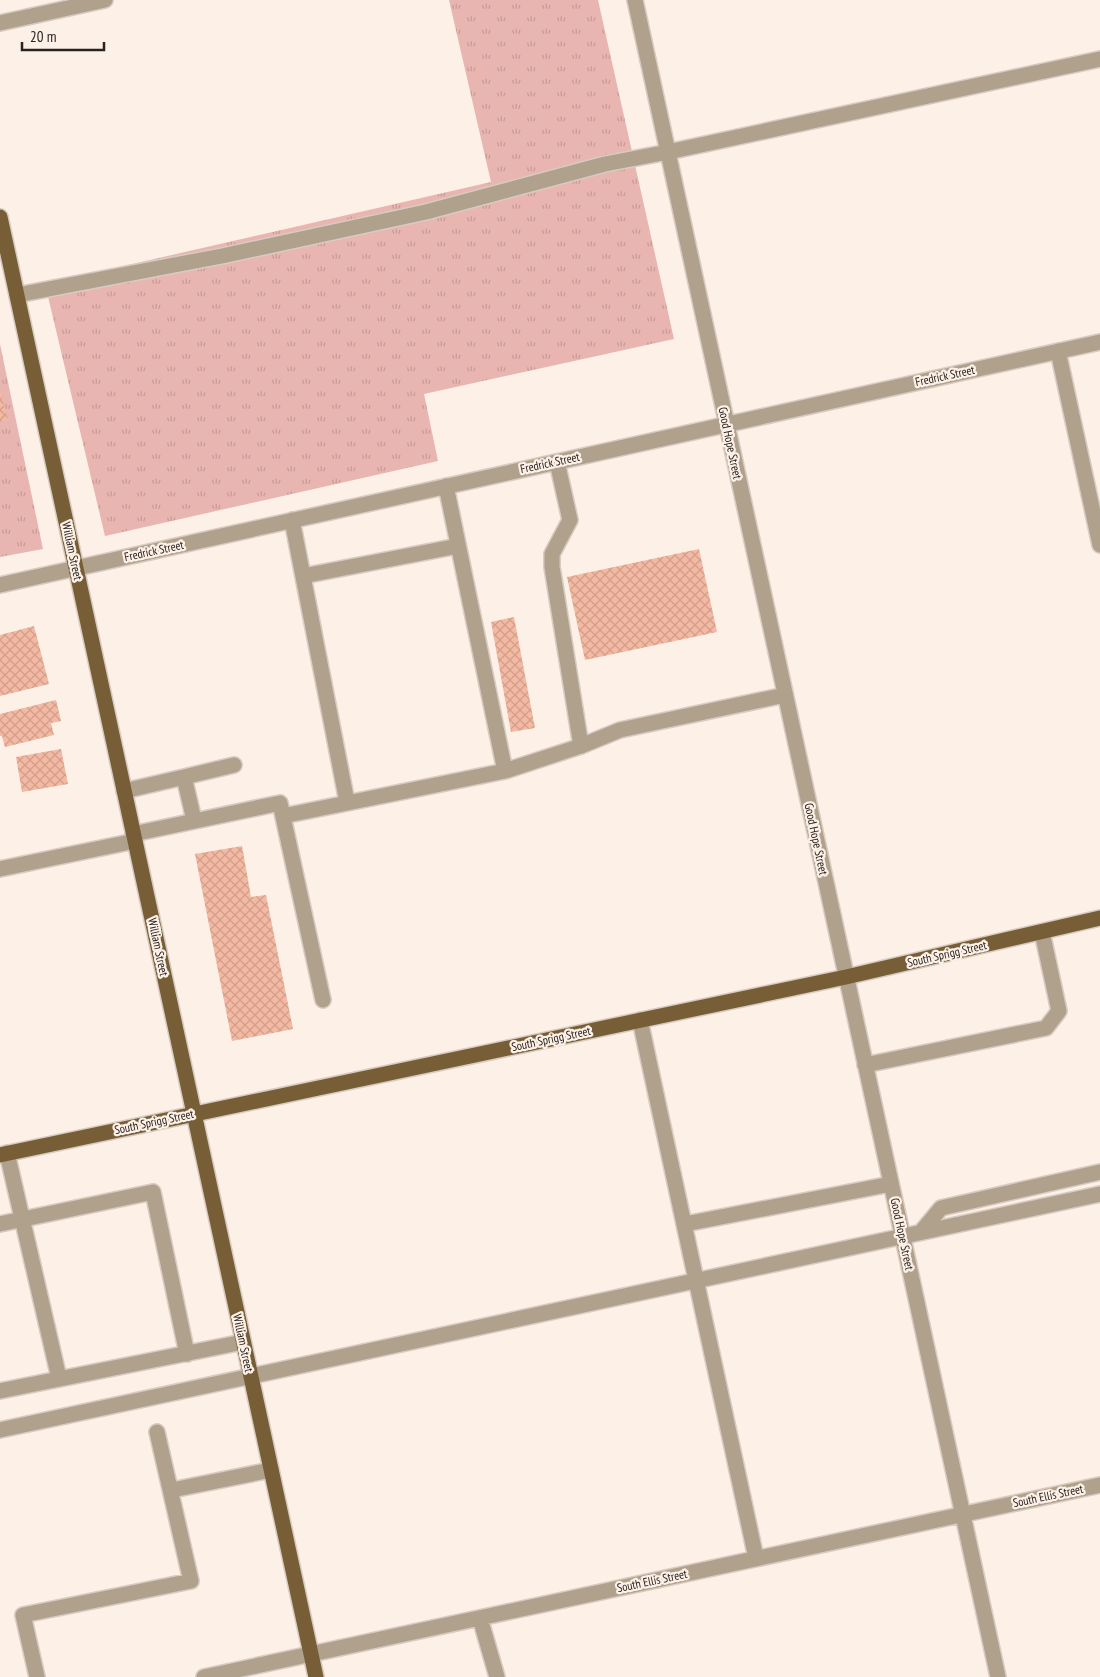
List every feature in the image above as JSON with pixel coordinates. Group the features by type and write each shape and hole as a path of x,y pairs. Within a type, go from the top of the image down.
{"main road":[{"name":"William Street","path":"0,216 316,1677"},
{"name":"South Sprigg Street","path":"4,1154 846,977 1100,918"}],"street":[{"path":"0,23 105,0"},
{"name":"Good Hope Street","path":"635,0 998,1677"},
{"path":"17,295 222,256 426,212 605,164 1100,59"},
{"name":"Fredrick Street","path":"0,585 1100,342"},
{"path":"1058,352 1100,545"},
{"path":"558,462 570,520 552,554 552,567 581,746"},
{"path":"446,486 505,771"},
{"path":"292,520 347,802"},
{"path":"303,576 458,546"},
{"path":"283,816 505,771 581,746 620,730 785,695"},
{"path":"124,792 234,765"},
{"path":"184,777 194,820"},
{"path":"0,869 134,837 194,820 280,803 323,1000"},
{"path":"865,1065 1046,1028 1059,1011 1042,932"},
{"path":"640,1020 698,1280 756,1558"},
{"path":"4,1154 22,1220 59,1378"},
{"path":"921,1232 941,1208 1100,1172"},
{"path":"685,1224 891,1184"},
{"path":"0,1224 153,1192 187,1354"},
{"path":"0,1430 1100,1194"},
{"path":"0,1390 243,1342"},
{"path":"37,1677 23,1615 191,1581 172,1490 157,1432"},
{"path":"172,1490 271,1470"},
{"name":"South Ellis Street","path":"204,1677 1100,1486"},
{"path":"480,1618 497,1677"}],"green space":[{"path":"449,0 598,0 674,339 424,394 438,461 105,536 45,284 491,182"},
{"path":"0,344 43,549 0,557"}],"building":[{"path":"0,390 8,420 0,422"},
{"path":"699,549 717,632 585,660 567,577"},
{"path":"514,617 535,728 511,732 491,622"},
{"path":"34,626 49,684 0,696 0,635"},
{"path":"56,700 61,721 51,723 54,735 5,747 2,736 0,736 0,714"},
{"path":"61,749 68,784 22,792 16,757"},
{"path":"242,846 251,897 266,895 293,1029 232,1041 195,854"}]}
